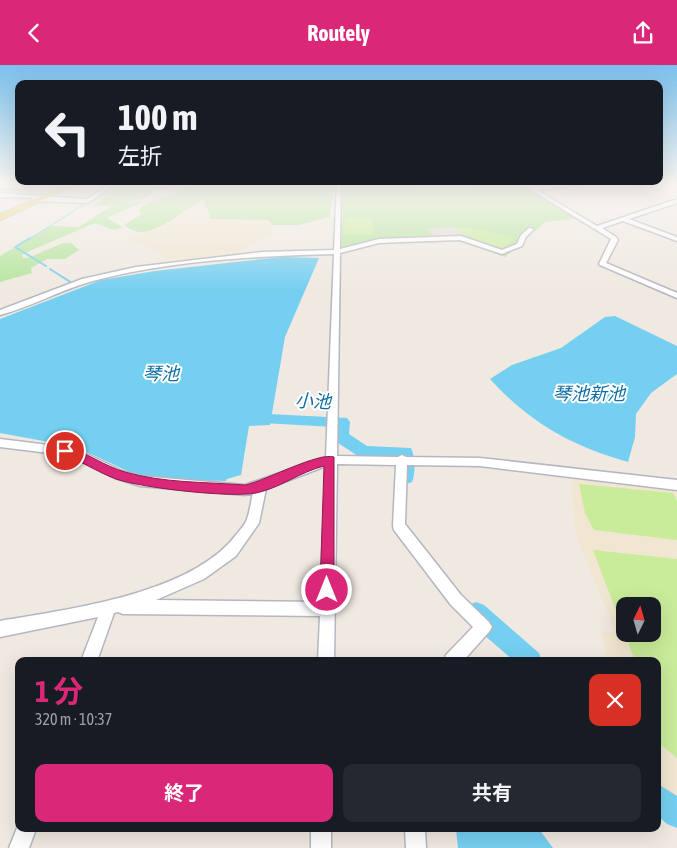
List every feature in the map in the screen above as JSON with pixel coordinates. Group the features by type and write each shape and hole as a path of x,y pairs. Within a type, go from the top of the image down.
{"street":[{"path":"326,657 337,219"},
{"path":"581,219 615,240 602,264 677,295"},
{"path":"596,228 623,219 677,239"},
{"path":"0,313 85,281 115,273 262,254 336,252 379,241 461,238 502,252 520,245 523,236 531,229"},
{"path":"0,443 65,451 79,455 119,475 140,481 245,490 260,487 315,463 330,460 402,459 480,462 677,485"},
{"path":"402,459 399,526 456,600 484,627 456,657"},
{"path":"0,629 109,607 138,599 200,574 236,548 255,520 260,500 260,487"},
{"path":"109,607 327,609"},
{"path":"90,657 109,607"},
{"path":"19,848 25,832"},
{"path":"321,832 321,848"},
{"path":"415,832 416,848"}],"shaded area":[{"path":"176,219 268,220 276,232 232,256 164,263 162,253 127,240 166,225"},
{"path":"458,228 455,231 466,235 433,237 428,229"},
{"path":"571,478 677,492 677,799 661,786 661,657 607,657 601,632 615,632 576,535"}],"green space":[{"path":"92,219 108,219 122,227 115,230 95,223 25,253 22,255 23,258 28,258 63,243 71,243 79,250 65,259 47,259 31,268 32,273 0,282 0,256 51,226 79,227"},
{"path":"135,219 174,219 164,225 147,231 139,232 124,225"},
{"path":"211,219 324,219 298,225 272,225 268,220"},
{"path":"342,219 574,219 545,222 505,257 452,239 386,241 342,249"},
{"path":"345,219 372,219 373,234 344,234"},
{"path":"459,227 514,238 503,249 479,243 455,231"},
{"path":"579,484 673,493 677,501 677,540 594,530 585,513"},
{"path":"593,550 677,559 677,758 661,745 661,657 633,657 628,643 661,643 661,597 616,597 616,611"}],"water":[{"name":"琴池","path":"281,257 319,258 285,337 270,425 249,426 241,475 226,481 181,480 136,475 76,447 0,433 0,319 101,280 155,271"},
{"name":"琴池新池","path":"615,316 677,346 677,374 651,393 636,414 635,437 628,462 588,448 553,431 505,395 490,379 512,365 561,348 605,317"},
{"path":"456,832 541,832 553,848 458,848"}],"waterway":[{"path":"28,240 62,219"},
{"path":"30,238 15,247 46,266"},
{"path":"50,269 72,283"},
{"name":"小池","path":"251,418 342,422 341,437 364,452 405,452 406,477"},
{"name":"小池","path":"476,613 526,657"},
{"name":"小池","path":"661,801 677,814"}],"route":[{"path":"65,451 79,455 119,475 140,481 245,490 260,487 315,463 330,460 327,590"}]}
